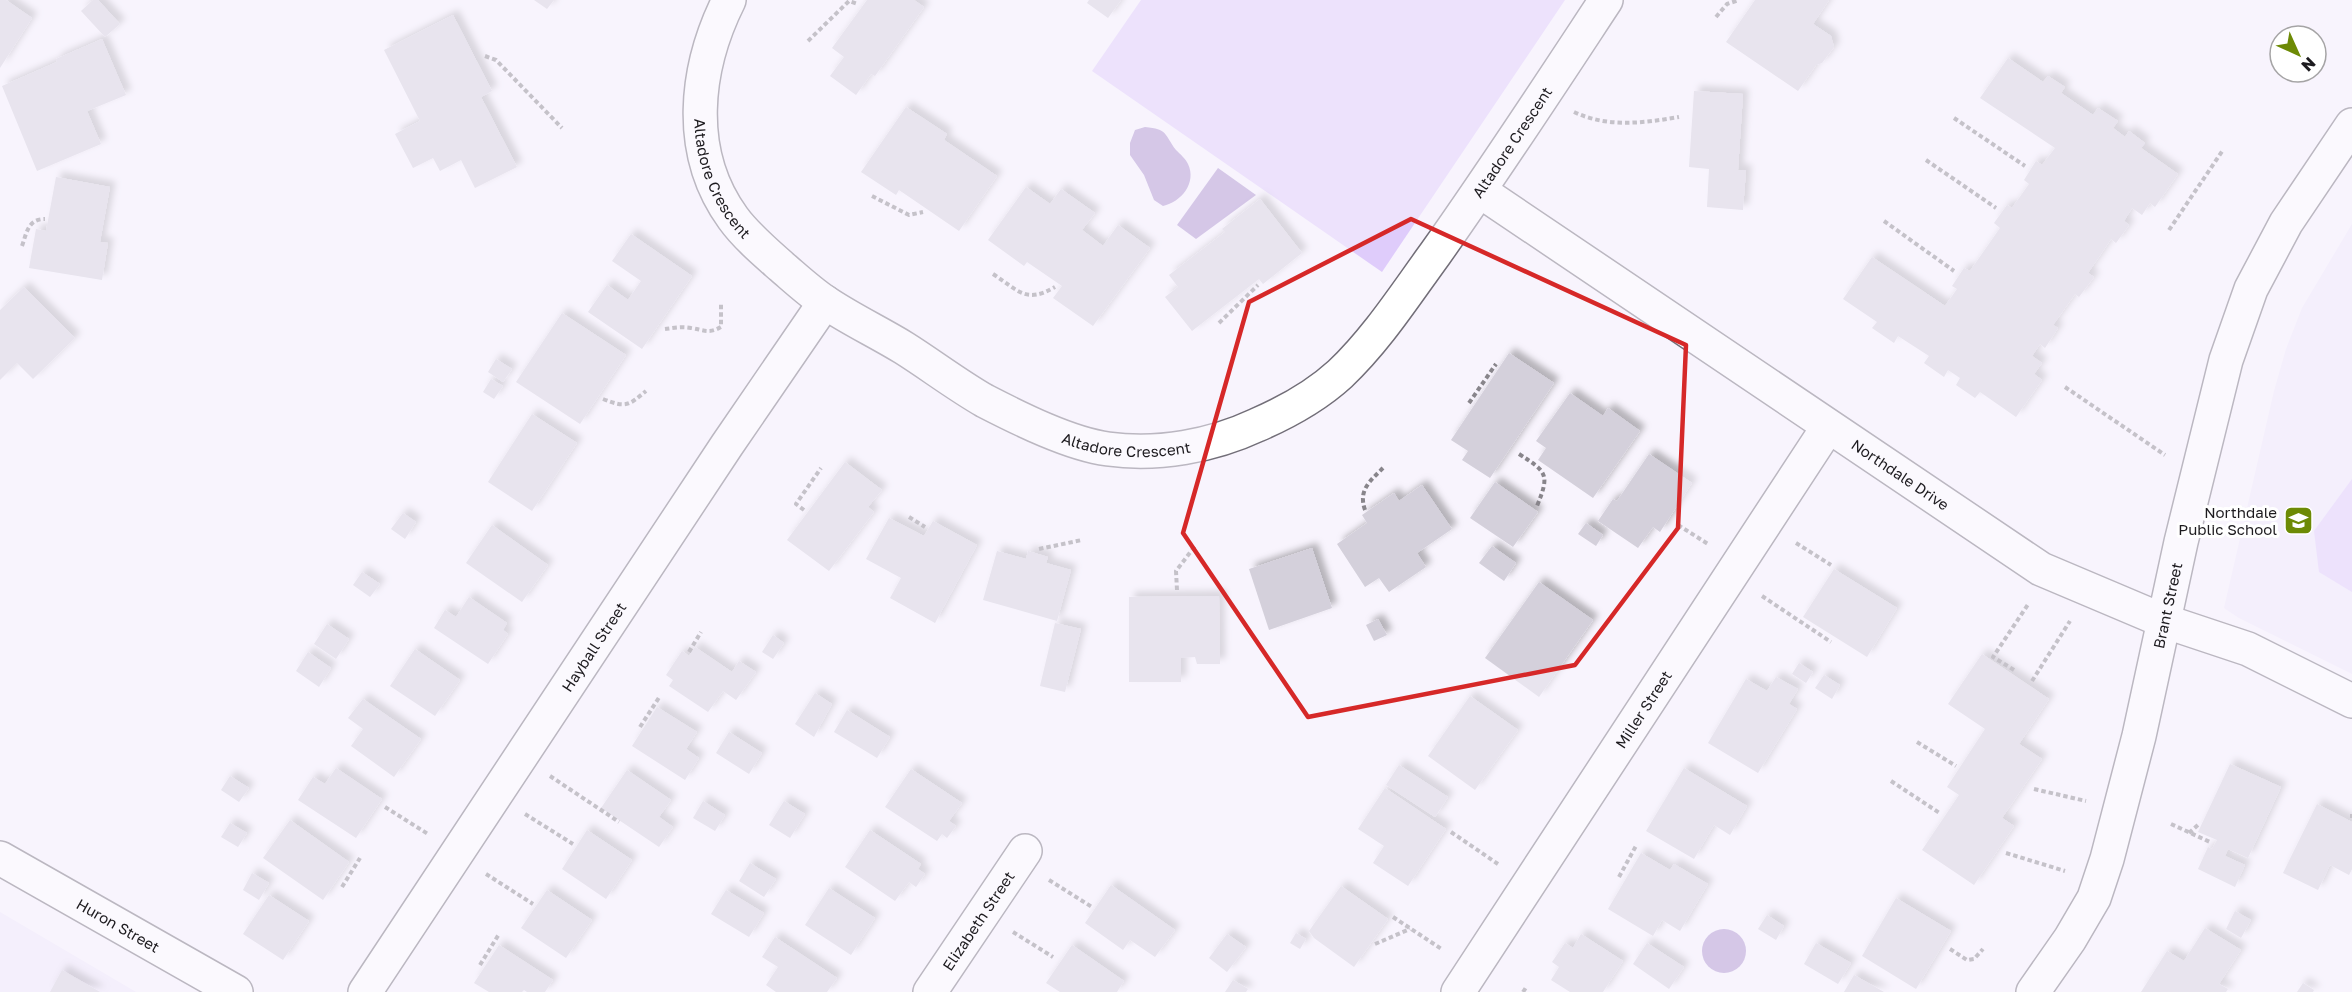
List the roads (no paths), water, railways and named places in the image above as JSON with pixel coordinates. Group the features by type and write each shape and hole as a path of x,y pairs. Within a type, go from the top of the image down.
{"street":[{"name":"Altadore Crescent","path":"729,0 710,45 701,92 700,129 708,170 734,218 762,249 825,302 903,347 983,399 1054,433 1106,449 1163,452 1217,440 1255,427 1313,394 1338,375 1369,345 1480,191 1606,0"},
{"name":"Brant Street","path":"2033,992 2070,939 2097,888 2107,859 2139,736 2226,360 2251,288 2286,223 2352,125"},
{"name":"Northdale Drive","path":"1480,191 2041,569 2164,621 2248,649 2352,701"},
{"name":"Hayball Street","path":"365,992 727,445 825,302"},
{"name":"Miller Street","path":"1466,981 1828,427"},
{"name":"Huron Street","path":"0,858 236,992"},
{"name":"Elizabeth Street","path":"930,992 1034,863"}],"place":[{"name":"Northdale Public School","path":"2298,521"}]}
